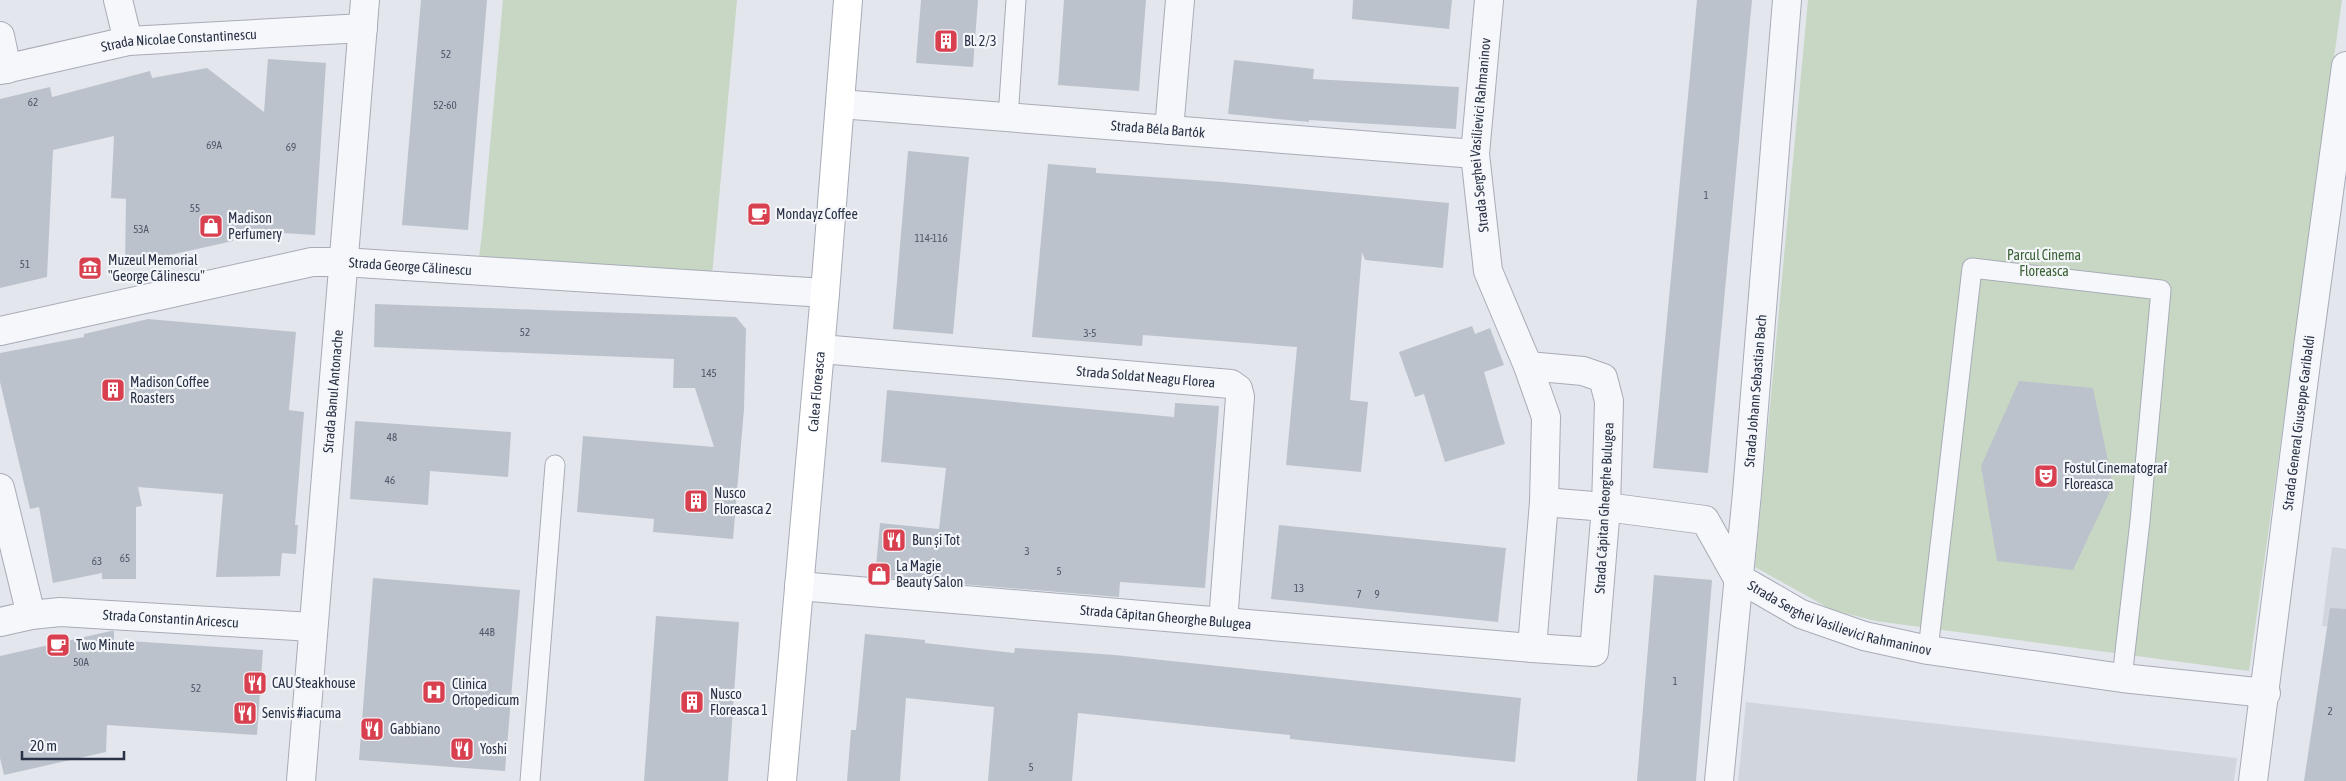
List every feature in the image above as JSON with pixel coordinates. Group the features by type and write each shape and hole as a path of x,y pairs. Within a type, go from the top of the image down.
{"street":[{"path":"118,0 128,40"},
{"name":"Strada Banul Antonache","path":"301,781 312,627 365,0"},
{"name":"Calea Floreasca","path":"782,781 825,293 848,0"},
{"path":"1169,130 1180,0"},
{"name":"Strada Serghei Vasilievici Rahmaninov","path":"1489,0 1475,154 1488,271 1528,366 1546,417 1544,502 1606,507 1705,520 1737,577 1801,614 1864,636 1928,650 2122,678 2266,693"},
{"name":"Strada Johann Sebastian Bach","path":"1719,781 1746,493 1787,0"},
{"name":"Strada Nicolae Constantinescu","path":"4,70 128,40 363,28"},
{"path":"0,36 4,70"},
{"name":"Strada General Giuseppe Garibaldi","path":"2253,781 2266,693 2308,346 2346,66"},
{"name":"Strada Béla Bartók","path":"840,104 1475,154"},
{"name":"Strada George Călinescu","path":"0,332 312,262 343,262 825,293"},
{"name":"Strada Soldat Neagu Florea","path":"820,349 1232,384 1238,389 1240,397 1223,622"},
{"name":"Strada Căpitan Gheorghe Bulugea","path":"799,586 1594,652 1606,507 1610,401 1602,378 1583,371 1528,366"},
{"path":"0,488 31,615"},
{"path":"1532,648 1544,502"},
{"name":"Strada Constantin Aricescu","path":"0,622 31,615 60,612 312,627"}],"lane":[{"path":"1008,118 1016,0"},
{"path":"1928,650 1972,268 2161,290 2141,511 2122,678"},
{"path":"530,781 555,465"}],"shaded area":[{"path":"2332,547 2346,549 2346,629 2322,626"},
{"path":"1746,702 2237,758 2234,781 1738,781"}],"green space":[{"path":"503,0 737,0 711,287 477,272"},
{"name":"Parcul Cinema Floreasca","path":"1808,0 2342,0 2249,671 1876,621 1832,610 1755,567"}],"building":[{"path":"421,0 487,0 468,230 402,225"},
{"name":"Bl. 2/3","path":"921,0 978,0 973,67 916,63"},
{"path":"1064,0 1146,0 1139,91 1058,85"},
{"path":"1353,0 1452,0 1449,29 1352,19"},
{"path":"1697,0 1752,0 1708,473 1653,468"},
{"path":"268,59 326,63 315,235 232,230 233,241 125,265 126,199 111,198 114,136 53,150 47,277 0,288 0,99 50,87 52,97 150,71 152,78 207,68 264,112"},
{"path":"1234,60 1314,69 1313,79 1459,87 1456,129 1309,120 1309,122 1228,114"},
{"path":"908,151 969,157 953,334 893,329"},
{"path":"1048,164 1096,168 1096,173 1224,182 1449,203 1443,268 1365,260 1362,252 1350,400 1368,402 1361,472 1286,465 1297,347 1143,335 1142,346 1032,337"},
{"path":"375,304 736,317 746,329 744,409 733,539 653,532 654,519 577,512 583,436 714,447 695,388 673,388 674,359 374,347"},
{"path":"148,319 296,332 289,410 304,412 295,525 298,525 296,554 282,553 280,576 216,577 223,494 138,487 142,506 136,507 136,579 102,579 102,573 53,583 39,507 30,509 0,382 0,353 84,337 84,334"},
{"path":"1472,326 1475,334 1490,328 1504,365 1484,372 1505,444 1445,462 1424,394 1415,397 1399,352"},
{"name":"Fostul Cinematograf Floreasca","path":"2019,381 2093,388 2113,485 2073,570 1997,561 1981,466"},
{"path":"887,390 1174,417 1175,403 1219,406 1205,588 1120,582 1119,597 875,577 880,523 939,529 946,468 881,462"},
{"path":"355,421 511,432 508,477 430,471 428,505 350,499"},
{"path":"1279,525 1506,548 1498,622 1271,599"},
{"path":"1654,575 1712,580 1696,781 1637,781"},
{"path":"373,578 520,590 505,771 359,760"},
{"path":"2330,608 2346,609 2346,781 2304,781"},
{"name":"Nusco Floreasca 1","path":"656,616 739,622 728,781 644,781"},
{"path":"114,631 114,640 263,650 257,735 107,725 106,752 4,775 0,758 0,656"},
{"path":"865,634 925,640 925,643 1014,653 1015,648 1115,655 1521,698 1515,762 1290,739 1290,735 1078,713 1072,781 988,781 994,707 906,698 900,781 847,781 851,730 856,730"}],"place":[{"name":"Bl. 2/3","path":"946,41"},
{"name":"Mondayz Coffee","path":"759,214"},
{"name":"Madison Perfumery","path":"211,226"},
{"name":"Muzeul Memorial \"George Călinescu\"","path":"90,268"},
{"name":"Madison Coffee Roasters","path":"113,390"},
{"name":"Fostul Cinematograf Floreasca","path":"2046,476"},
{"name":"Nusco Floreasca 2","path":"696,501"},
{"name":"Bun și Tot","path":"894,540"},
{"name":"La Magie Beauty Salon","path":"879,574"},
{"name":"Two Minute","path":"58,645"},
{"name":"CAU Steakhouse","path":"255,683"},
{"name":"Clinica Ortopedicum","path":"434,692"},
{"name":"Nusco Floreasca 1","path":"692,702"},
{"name":"Senvis #iacuma","path":"245,713"},
{"name":"Gabbiano","path":"372,729"},
{"name":"Yoshi","path":"462,749"}]}
